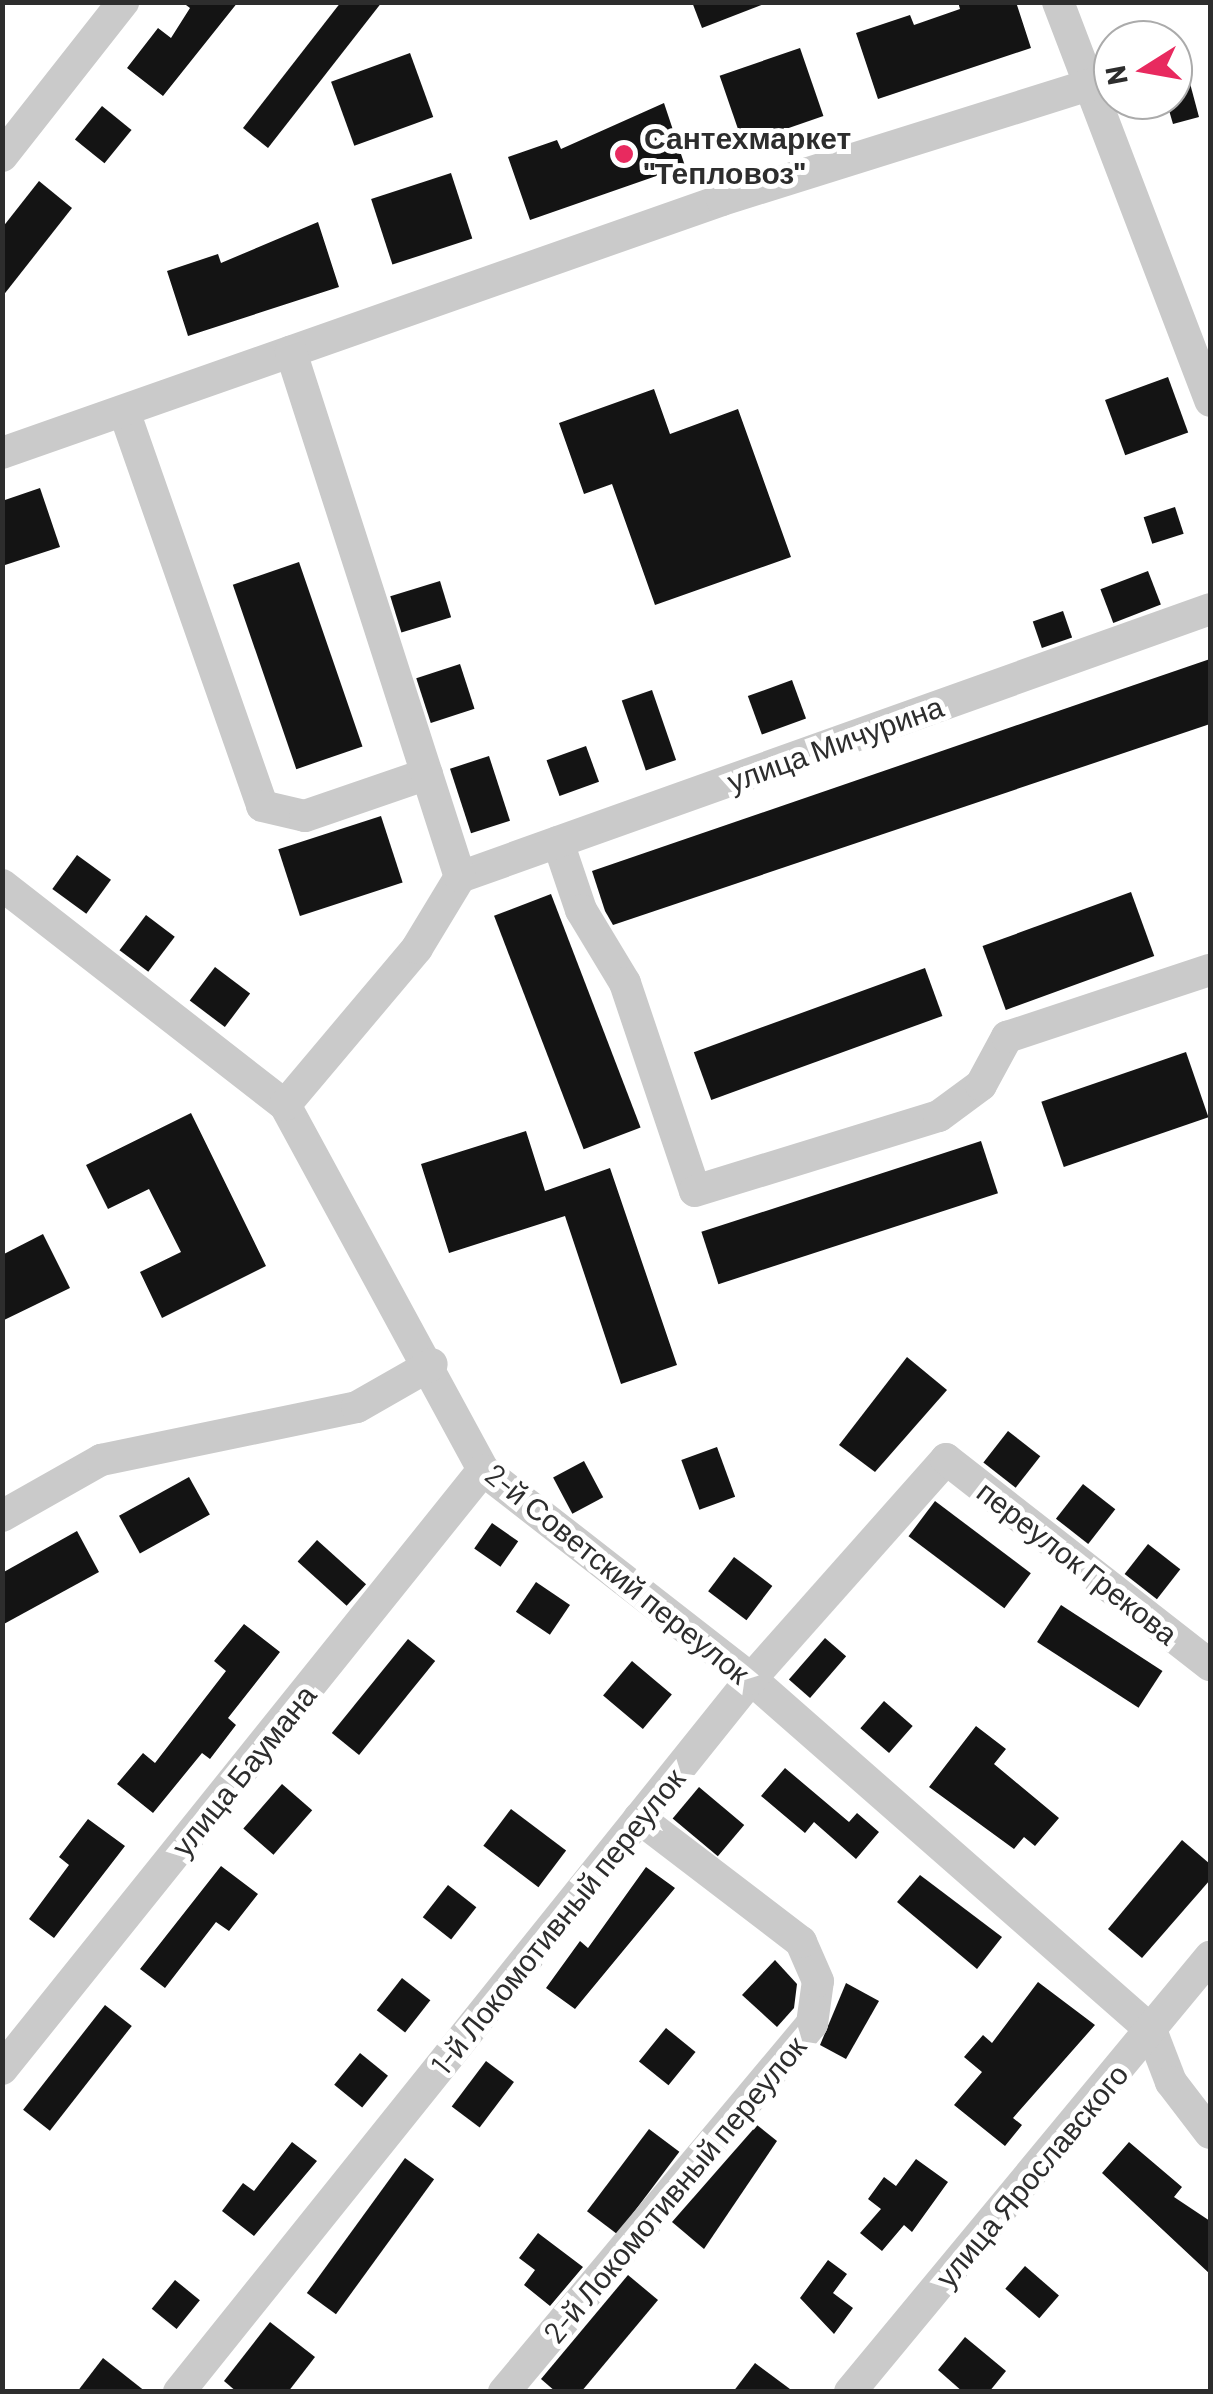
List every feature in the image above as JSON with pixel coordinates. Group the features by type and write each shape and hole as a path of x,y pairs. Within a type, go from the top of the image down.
{"street":[{"path":"4,152 123,2"},
{"path":"1058,2 1093,78"},
{"path":"2,453 1093,83"},
{"path":"1109,120 1210,401"},
{"path":"285,1106 417,948 460,876 291,352"},
{"path":"124,412 262,806 305,816 427,774"},
{"name":"улица Мичурина","path":"460,876 1210,610"},
{"path":"558,842 581,910 625,983 695,1190 939,1116 981,1085 1007,1037 1210,970"},
{"name":"2-й Советский переулок","path":"2,885 285,1106 432,1364 483,1470 751,1679 1151,2030"},
{"path":"2,1516 101,1460 357,1406 432,1364"},
{"name":"переулок Грекова","path":"946,1459 1210,1665"},
{"name":"1-й Локомотивный переулок","path":"179,2392 751,1679 946,1459"},
{"name":"улица Баумана","path":"2,2070 483,1470"},
{"name":"2-й Локомотивный переулок","path":"504,2392 812,2024 818,1981 800,1942 639,1818"},
{"name":"улица Ярославского","path":"850,2392 1210,1957"},
{"path":"1151,2030 1171,2082 1210,2133"}],"building":[{"path":"182,2 238,2 163,96 127,68 158,28 171,38 190,8"},
{"path":"341,2 382,2 268,148 243,128"},
{"path":"692,2 764,2 764,4 702,28"},
{"path":"958,2 1016,2 1031,48 878,99 856,33 910,15 914,25 960,9"},
{"path":"800,48 823,116 743,144 720,76"},
{"path":"410,53 433,117 354,146 331,82"},
{"path":"1193,95 1199,117 1193,119"},
{"path":"664,103 685,166 530,220 508,157 557,140 561,149"},
{"path":"102,106 132,130 104,163 75,139"},
{"path":"451,173 472,239 392,265 371,199"},
{"path":"39,181 72,208 2,297 2,228"},
{"path":"318,222 339,287 188,336 167,271 218,254 221,263"},
{"path":"1168,377 1188,432 1125,455 1105,400"},
{"path":"654,389 670,434 738,409 791,557 655,605 612,484 584,494 559,423"},
{"path":"40,488 60,547 2,566 2,501"},
{"path":"1175,507 1184,534 1152,544 1144,517"},
{"path":"299,562 362,746 296,769 233,585"},
{"path":"1148,571 1161,605 1113,623 1100,589"},
{"path":"440,581 451,617 401,633 390,596"},
{"path":"1063,611 1072,637 1042,648 1033,621"},
{"path":"1210,659 1210,724 613,925 605,911 592,871"},
{"path":"460,664 475,709 431,723 416,678"},
{"path":"792,680 806,719 762,735 748,696"},
{"path":"652,690 676,760 646,770 622,700"},
{"path":"586,746 599,782 560,796 547,760"},
{"path":"489,756 510,821 471,833 450,769"},
{"path":"381,816 403,883 300,916 278,849"},
{"path":"77,855 111,880 86,914 52,889"},
{"path":"1131,892 1154,956 1006,1010 983,946"},
{"path":"551,894 641,1127 584,1149 494,916"},
{"path":"146,915 175,937 148,972 120,950"},
{"path":"215,967 250,993 225,1027 190,1001"},
{"path":"925,968 942,1016 711,1100 694,1052"},
{"path":"1186,1052 1208,1117 1064,1167 1041,1102"},
{"path":"191,1113 266,1266 162,1318 140,1272 181,1252 149,1189 108,1209 86,1165"},
{"path":"526,1131 545,1191 610,1168 677,1365 621,1384 565,1216 449,1253 421,1164"},
{"path":"981,1141 998,1193 718,1284 701,1232"},
{"path":"43,1234 70,1288 2,1321 2,1255"},
{"path":"907,1357 947,1390 875,1472 839,1445"},
{"path":"1008,1431 1040,1456 1016,1488 983,1463"},
{"path":"717,1447 735,1497 699,1510 681,1460"},
{"path":"584,1461 603,1497 572,1514 553,1477"},
{"path":"189,1477 210,1515 140,1553 119,1516"},
{"path":"1083,1484 1115,1509 1088,1544 1056,1519"},
{"path":"935,1501 1031,1573 1004,1608 909,1536"},
{"path":"492,1523 518,1541 500,1567 474,1548"},
{"path":"77,1531 99,1572 2,1625 2,1573"},
{"path":"317,1540 366,1584 347,1606 298,1562"},
{"path":"1148,1544 1180,1569 1157,1599 1125,1574"},
{"path":"734,1557 772,1586 746,1620 708,1591"},
{"path":"536,1582 570,1605 550,1635 516,1612"},
{"path":"1061,1605 1162,1671 1139,1708 1037,1642"},
{"path":"244,1624 280,1652 228,1718 236,1725 210,1759 202,1753 153,1813 117,1784 143,1753 155,1763 226,1671 214,1661"},
{"path":"825,1638 846,1656 810,1698 789,1680"},
{"path":"408,1639 435,1661 359,1755 332,1733"},
{"path":"632,1661 672,1694 643,1729 603,1695"},
{"path":"884,1701 913,1726 889,1753 860,1728"},
{"path":"976,1726 1006,1749 994,1764 1059,1818 1035,1846 1024,1837 1014,1849 929,1787"},
{"path":"785,1768 849,1822 857,1813 879,1832 856,1859 814,1822 805,1833 761,1796"},
{"path":"282,1784 312,1810 273,1855 243,1829"},
{"path":"699,1787 744,1825 718,1856 673,1818"},
{"path":"511,1809 566,1851 538,1887 483,1846"},
{"path":"88,1819 125,1846 54,1938 29,1919 69,1865 59,1857"},
{"path":"1182,1840 1210,1864 1210,1880 1142,1958 1108,1929"},
{"path":"221,1866 258,1894 229,1931 216,1922 165,1988 140,1969"},
{"path":"646,1867 675,1888 575,2009 546,1988 580,1941 588,1948"},
{"path":"920,1875 1002,1937 977,1969 897,1902"},
{"path":"448,1885 476,1907 451,1939 423,1917"},
{"path":"775,1960 797,1984 794,2008 777,2027 742,1995"},
{"path":"402,1978 430,2000 405,2032 377,2010"},
{"path":"1038,1982 1095,2025 1013,2118 1022,2125 1005,2146 954,2105 982,2072 964,2057 983,2035 992,2043"},
{"path":"846,1983 879,2001 846,2059 820,2045"},
{"path":"105,2005 132,2026 50,2131 23,2110"},
{"path":"666,2028 696,2052 668,2085 639,2061"},
{"path":"360,2053 388,2076 362,2108 334,2085"},
{"path":"486,2061 514,2082 480,2128 452,2107"},
{"path":"757,2125 777,2141 704,2249 672,2222"},
{"path":"649,2129 679,2152 617,2234 587,2211"},
{"path":"292,2142 317,2161 254,2236 222,2211 243,2183 254,2191"},
{"path":"1129,2142 1182,2187 1174,2197 1210,2221 1210,2274 1102,2173"},
{"path":"405,2158 434,2179 336,2314 307,2293"},
{"path":"916,2159 948,2182 912,2232 904,2225 882,2251 860,2233 881,2209 868,2199 884,2177 896,2186"},
{"path":"538,2233 583,2267 550,2306 524,2285 535,2270 519,2258"},
{"path":"828,2260 847,2274 833,2293 853,2308 834,2334 800,2298"},
{"path":"1025,2266 1059,2296 1039,2318 1005,2289"},
{"path":"628,2275 658,2300 581,2392 556,2392 541,2379"},
{"path":"175,2280 200,2300 177,2329 152,2309"},
{"path":"270,2322 315,2357 288,2392 237,2392 224,2381"},
{"path":"965,2337 1006,2371 989,2392 963,2392 938,2370"},
{"path":"103,2358 146,2392 77,2392"},
{"path":"755,2363 794,2392 733,2392"}],"place":[{"name":"Сантехмаркет \"Тепловоз\"","path":"624,154"}]}
